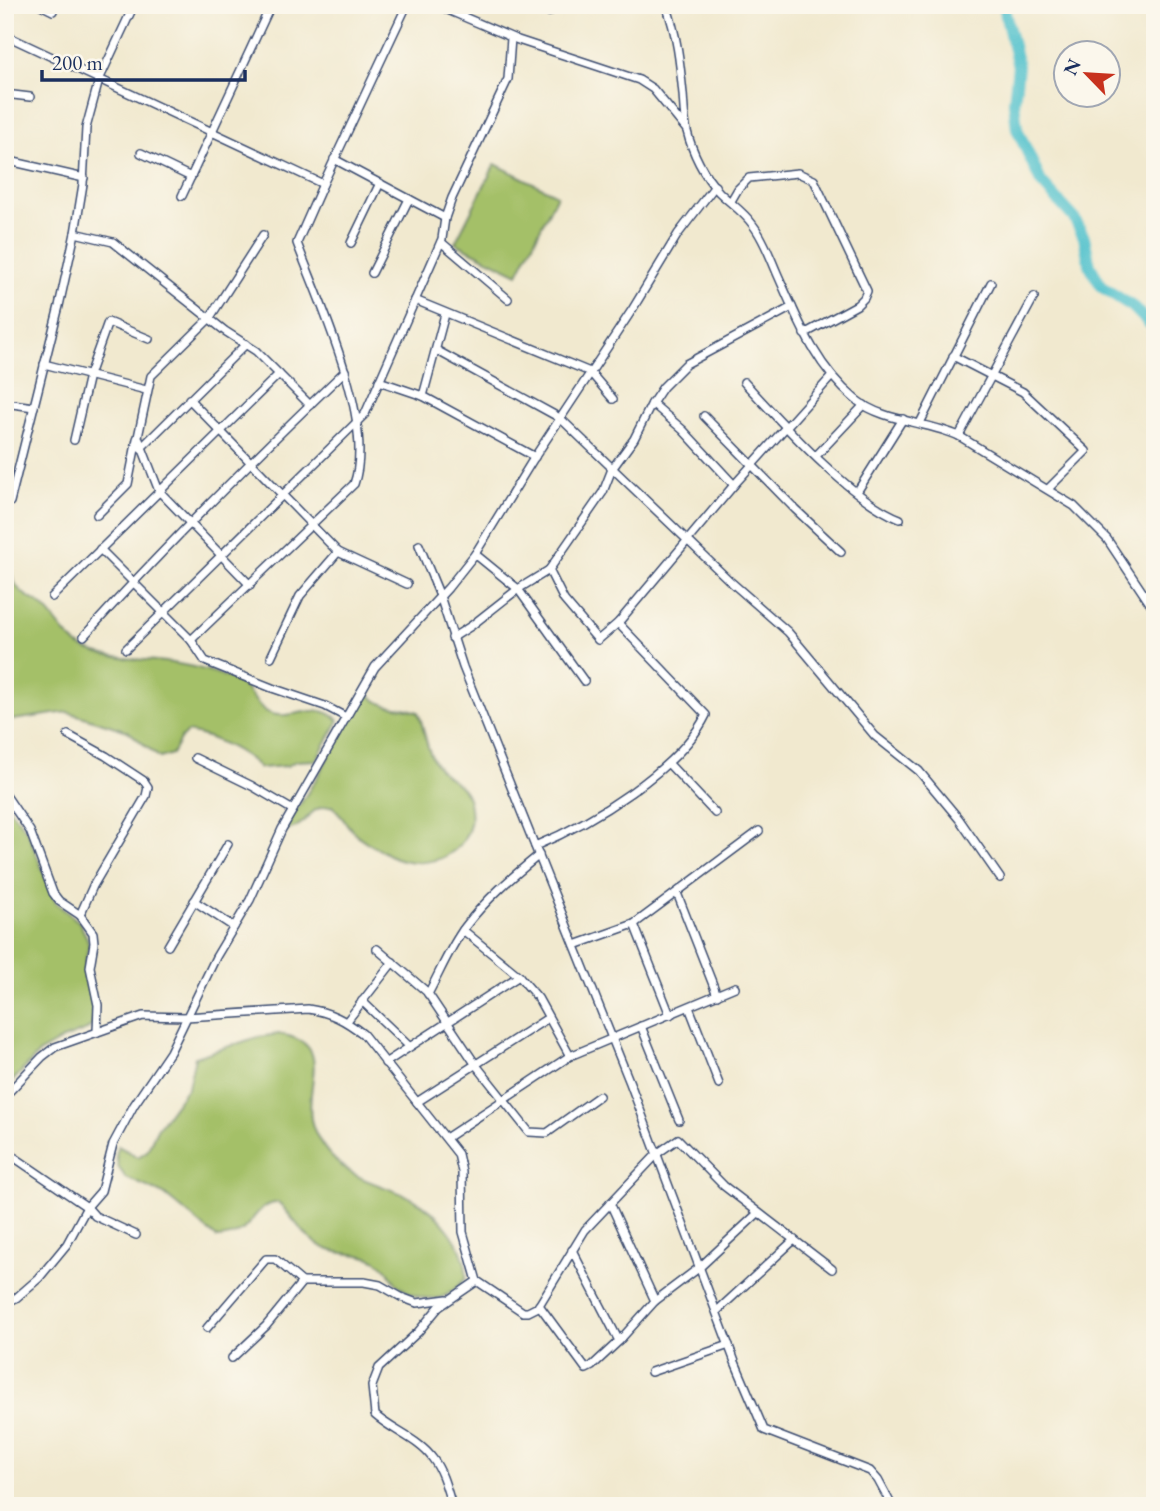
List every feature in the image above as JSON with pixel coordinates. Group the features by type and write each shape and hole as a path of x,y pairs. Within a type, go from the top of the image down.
{"street":[{"path":"41,5 53,11"},
{"path":"10,502 75,233 84,178 86,128 99,80 134,5"},
{"path":"182,196 271,5"},
{"path":"191,640 354,484 358,473 360,455 356,422 345,371 298,243 334,159 407,5"},
{"path":"436,5 511,38 639,80 653,89 686,130 704,170 715,186 753,225 804,334 832,376 864,405 959,436 1074,506 1107,539 1155,611"},
{"path":"666,5 674,25 678,49 686,130"},
{"path":"5,35 323,184"},
{"path":"127,649 365,414 441,242 445,218 508,79 511,38"},
{"path":"5,94 30,97"},
{"path":"141,153 191,177"},
{"path":"334,159 445,218"},
{"path":"5,160 84,178"},
{"path":"731,201 749,178 798,173 814,180 867,291 857,305 804,334"},
{"path":"351,243 380,183"},
{"path":"5,1303 16,1298 39,1278 67,1244 87,1207 101,1191 106,1180 113,1144 134,1105 170,1052 216,957 250,901 282,829 375,667 475,554 678,234 715,186"},
{"path":"372,273 409,198"},
{"path":"75,233 113,242 209,319 246,344 310,405"},
{"path":"97,515 128,484 151,376 209,319 263,235"},
{"path":"441,242 508,299"},
{"path":"920,423 991,283"},
{"path":"959,436 1034,297"},
{"path":"415,300 590,372 613,399"},
{"path":"452,638 518,589 549,570 603,492 612,469 634,439 652,403 663,387 686,364 792,307"},
{"path":"423,396 444,314"},
{"path":"74,440 89,376 108,321 149,339"},
{"path":"141,448 246,344"},
{"path":"436,350 560,418 731,582 788,632 875,736 919,771 959,819 1000,878"},
{"path":"953,356 1023,392 1087,451 1048,489"},
{"path":"44,364 146,390"},
{"path":"84,636 132,582 250,462 345,371"},
{"path":"52,597 279,374"},
{"path":"549,570 564,600 598,640 618,624 734,485 832,376"},
{"path":"379,380 423,396 535,457"},
{"path":"744,382 785,426 857,492 901,519"},
{"path":"190,399 338,552 407,584"},
{"path":"5,403 34,407"},
{"path":"652,403 676,424 734,485"},
{"path":"816,456 864,405"},
{"path":"704,416 841,552"},
{"path":"857,492 903,419"},
{"path":"138,437 159,491 250,585"},
{"path":"419,545 440,596 452,638 658,1153 729,1345 764,1430 870,1471 892,1506"},
{"path":"100,549 191,640 205,661 346,716"},
{"path":"271,657 300,596 338,552"},
{"path":"475,554 518,589 584,681"},
{"path":"535,846 566,833 669,764 698,730 706,715 618,624"},
{"path":"68,734 106,756 148,787 146,796 93,886 80,915"},
{"path":"195,758 293,810"},
{"path":"669,764 715,813"},
{"path":"5,794 30,831 53,893 59,901 80,915 93,933 90,967 98,1005 97,1032"},
{"path":"575,945 634,924 759,831"},
{"path":"168,946 228,844"},
{"path":"428,994 463,930 497,889 538,855"},
{"path":"677,893 717,995"},
{"path":"194,901 234,927"},
{"path":"634,924 670,1015"},
{"path":"463,930 519,976 538,998 570,1056"},
{"path":"377,949 428,994 475,1065 529,1132 547,1133 599,1097"},
{"path":"347,1021 393,962"},
{"path":"385,1063 519,976"},
{"path":"446,1138 501,1099 570,1056 735,987"},
{"path":"362,1001 409,1046"},
{"path":"689,1007 719,1084"},
{"path":"5,1096 42,1056 55,1047 143,1016 186,1017 308,1009 323,1011 347,1021 363,1034 458,1154 461,1165 463,1232 477,1281 523,1312 539,1306 585,1230 658,1153 678,1139 724,1185 832,1269"},
{"path":"417,1102 548,1018"},
{"path":"642,1026 679,1120"},
{"path":"5,1151 87,1207 95,1216 136,1235"},
{"path":"610,1203 655,1301"},
{"path":"539,1306 586,1369 619,1340 655,1301 700,1267 758,1213"},
{"path":"717,1311 794,1240"},
{"path":"572,1250 619,1340"},
{"path":"207,1328 266,1259 275,1259 302,1282 364,1282 380,1285 417,1303 450,1298"},
{"path":"452,1506 432,1456 375,1415 372,1386 379,1368 450,1298 477,1281"},
{"path":"232,1358 266,1326 302,1282"},
{"path":"651,1372 729,1345"}],"green space":[{"path":"495,164 557,195 518,274 455,243"},
{"path":"5,546 8,546 15,584 26,596 42,606 70,638 83,648 107,656 198,668 233,679 246,689 262,708 272,714 323,711 331,714 339,720 316,760 260,768 226,745 187,732 172,754 160,758 128,731 68,712 5,721"},
{"path":"365,691 384,705 418,712 434,761 467,796 470,819 467,834 459,846 448,855 420,862 404,861 389,855 357,835 333,806 317,809 299,825 284,830 318,776"},
{"path":"5,803 27,831 56,903 79,922 87,938 89,944 85,963 93,1004 92,1025 87,1030 40,1052 5,1089"},
{"path":"279,1034 296,1039 307,1046 312,1055 314,1066 311,1119 317,1136 327,1151 352,1173 421,1204 441,1221 457,1242 466,1278 449,1294 437,1298 422,1298 398,1285 375,1260 324,1248 308,1237 278,1202 260,1210 239,1233 217,1238 164,1194 126,1178 119,1168 116,1156 118,1146 138,1157 147,1151 157,1129 188,1087 195,1057 258,1037"}],"waterway":[{"path":"1003,5 1018,66 1014,102 1017,129 1041,182 1074,218 1084,237 1090,266 1102,287 1133,307 1155,329"}]}
